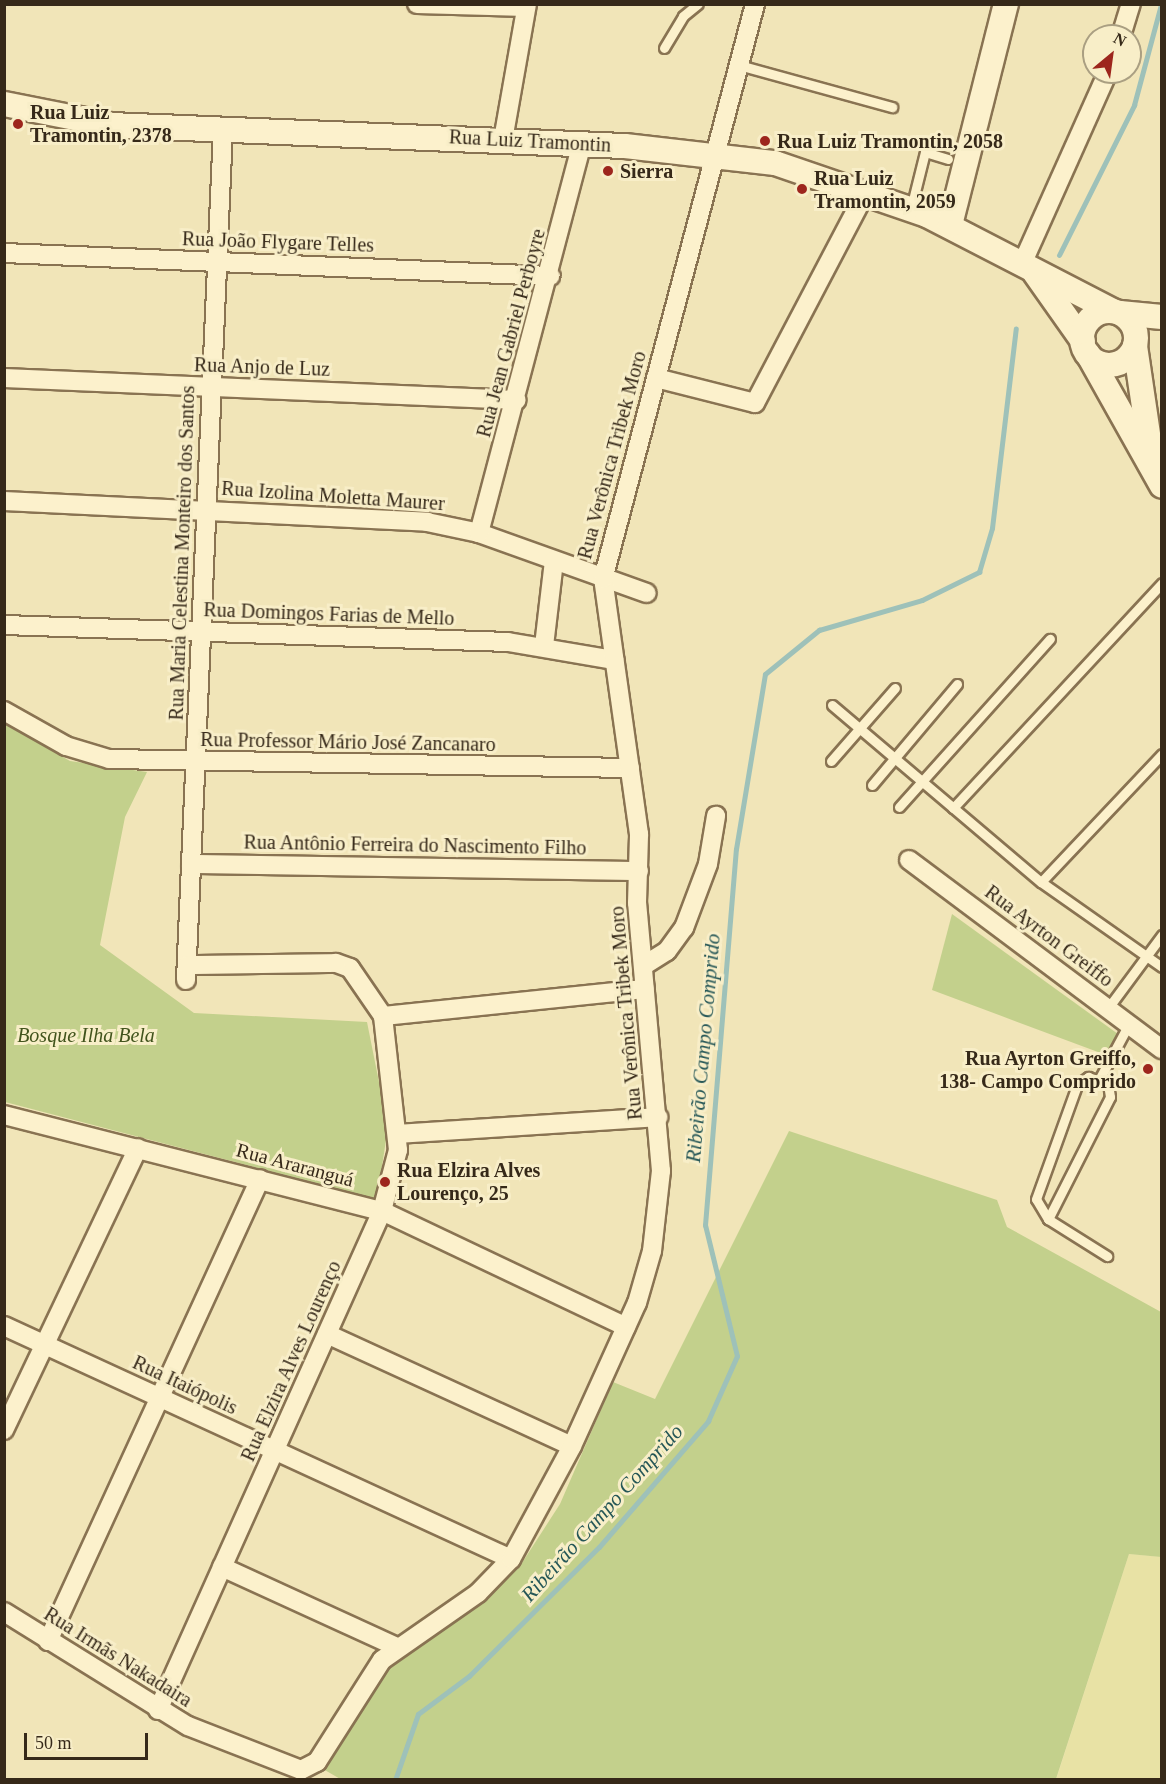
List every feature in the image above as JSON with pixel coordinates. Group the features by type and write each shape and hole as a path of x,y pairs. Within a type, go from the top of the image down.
{"main road":[{"path":"950,225 1006,4"},
{"name":"Rua Luiz Tramontin","path":"4,105 90,124 582,144 715,153 775,163 867,190 911,208 950,225 1028,268 1117,312 1161,317"},
{"name":"Rua Luiz Tramontin","path":"1028,268 1084,345 1157,477"},
{"path":"1157,477 1136,343 1132,324 1117,312 1090,319 1084,345 1098,362 1116,364 1136,343 1161,331"}],"street":[{"path":"417,4 526,6 503,140"},
{"name":"Rua Verônica Tribek Moro","path":"310,1767 371,1672 397,1647 471,1598 511,1559 572,1446 626,1328 656,1224 658,1117 643,966 639,871 630,768 603,579 755,4"},
{"path":"1125,24 1131,4"},
{"path":"1028,268 1103,84"},
{"name":"Rua Maria Celestina Monteiro dos Santos","path":"223,129 186,972 344,964 357,974 382,1016"},
{"name":"Rua Jean Gabriel Perboyre","path":"479,533 551,276 582,144"},
{"path":"656,378 755,403 867,190"},
{"name":"Rua João Flygare Telles","path":"4,253 551,276"},
{"name":"Rua Anjo de Luz","path":"4,378 517,400"},
{"name":"Rua Izolina Moletta Maurer","path":"4,501 402,520 479,533 647,593"},
{"path":"544,646 554,561"},
{"name":"Rua Domingos Farias de Mello","path":"4,625 544,646 614,660"},
{"name":"Rua Professor Mário José Zancanaro","path":"4,711 93,756 196,762 630,768"},
{"path":"643,966 667,951 684,928 708,864 716,816"},
{"name":"Rua Ayrton Greiffo","path":"909,860 1161,1049"},
{"name":"Rua Antônio Ferreira do Nascimento Filho","path":"191,864 639,871"},
{"path":"382,1016 645,989"},
{"name":"Rua Elzira Alves Lourenço","path":"158,1710 382,1211 394,1179 398,1134 382,1016"},
{"name":"Rua Araranguá","path":"5,1117 138,1148 382,1211 626,1328"},
{"path":"398,1134 658,1117"},
{"path":"4,1431 138,1148"},
{"path":"48,1641 260,1179"},
{"name":"Rua Itaiópolis","path":"4,1326 511,1559"},
{"path":"327,1334 572,1446"},
{"path":"222,1567 397,1647"},
{"name":"Rua Irmãs Nakadaira","path":"4,1612 158,1710 285,1768 310,1767"}],"lane":[{"path":"664,48 683,16 698,4"},
{"path":"739,65 892,107"},
{"path":"911,208 925,152 948,159"},
{"path":"953,808 1161,583"},
{"path":"899,807 1050,639"},
{"path":"872,785 957,684"},
{"path":"831,760 895,687"},
{"path":"832,705 1041,882 1161,967"},
{"path":"1041,882 1161,754"},
{"path":"1108,1008 1161,935"},
{"path":"1107,1256 1048,1219 1036,1199 1077,1085 1100,1078 1129,1024"},
{"path":"1048,1219 1110,1096 1100,1078"}],"shaded area":[{"path":"1129,1554 1161,1557 1161,1779 1056,1780"}],"green space":[{"name":"Bosque Ilha Bela","path":"5,724 70,761 147,772 125,817 100,945 194,1013 367,1022 388,1127 377,1199 5,1102"},
{"path":"952,914 1118,1034 1106,1055 932,990"},
{"path":"789,1131 997,1200 1007,1227 1161,1312 1161,1557 1129,1554 1056,1779 342,1780 323,1769 386,1669 494,1592 520,1566 560,1504 613,1382 655,1399"}],"waterway":[{"name":"Ribeirão Campo Comprido","path":"1059,255 1134,105 1161,4"},
{"name":"Ribeirão Campo Comprido","path":"395,1780 418,1714 469,1676 599,1547 708,1421 737,1356 705,1225 736,849 765,674 819,630 922,600 979,572 992,528 1016,328"}],"place":[{"name":"Rua Luiz Tramontin, 2378","path":"18,124"},
{"name":"Rua Luiz Tramontin, 2058","path":"765,141"},
{"name":"Sierra","path":"608,171"},
{"name":"Rua Luiz Tramontin, 2059","path":"802,189"},
{"name":"Rua Ayrton Greiffo, 138- Campo Comprido","path":"1148,1069"},
{"name":"Rua Elzira Alves Lourenço, 25","path":"385,1182"}]}
